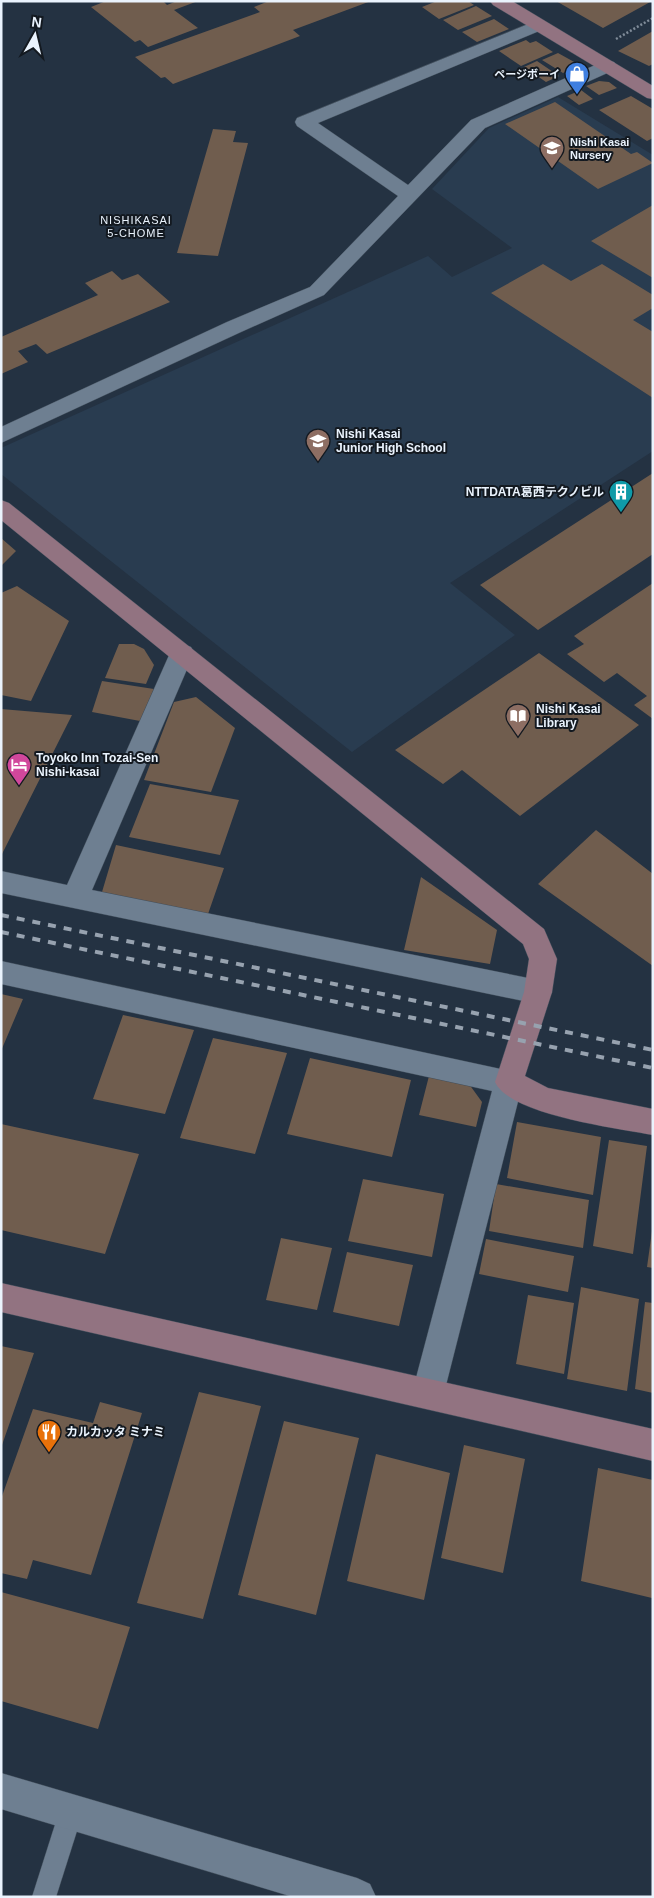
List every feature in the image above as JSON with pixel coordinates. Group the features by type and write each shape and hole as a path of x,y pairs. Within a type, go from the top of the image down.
{"street":[{"path":"499,1 653,94"},
{"path":"408,195 304,122 538,25"},
{"path":"1,436 225,331 317,291 478,124 608,66"},
{"path":"1,508 534,936 543,959 538,992 509,1082 428,1393"},
{"path":"75,898 182,654"},
{"path":"1,882 538,992"},
{"path":"1,972 509,1082 543,1100 653,1122"},
{"path":"1,1296 653,1445"},
{"path":"1,1791 357,1897"}],"lane":[{"path":"44,1897 71,1812"}],"path":[{"path":"614,40 653,18"}],"shaded area":[{"name":"Nishi Kasai Junior High School","path":"558,97 653,155 653,451 450,583 515,635 352,752 1,474 1,448 428,256 452,277 512,248 432,189 489,128"}],"building":[{"path":"106,1 163,1 167,5 177,1 198,1 174,10 198,28 148,47 140,40 135,42 91,7"},
{"path":"269,1 371,1 293,30 300,36 173,84 165,77 161,78 135,57 260,12 254,7"},
{"path":"437,1 468,1 474,5 439,19 422,7"},
{"path":"556,1 652,1 603,28"},
{"path":"476,6 492,16 458,30 443,20"},
{"path":"494,19 509,29 477,42 462,32"},
{"path":"653,31 653,64 649,66 618,51"},
{"path":"526,40 530,43 536,41 553,52 521,66 499,51"},
{"path":"558,53 576,63 574,68 563,73 542,60"},
{"path":"537,61 559,76 546,82 524,67"},
{"path":"599,81 609,82 617,88 599,95 586,86"},
{"path":"581,90 593,99 579,105 567,96"},
{"path":"631,96 653,109 653,138 647,141 599,110"},
{"path":"555,102 631,154 637,152 653,163 598,189 505,124"},
{"path":"213,129 236,131 233,142 248,143 218,256 177,253"},
{"path":"653,205 653,278 591,241"},
{"path":"543,264 571,281 602,264 653,295 653,308 633,320 653,332 653,398 491,293"},
{"path":"112,271 122,280 138,274 170,302 47,354 36,344 18,351 28,362 1,374 1,337 98,295 85,283"},
{"name":"NTTDATA葛西テクノビル","path":"653,473 653,554 538,630 480,585"},
{"path":"1,538 16,551 1,566"},
{"path":"653,583 653,719 634,705 647,696 617,673 604,682 567,654 584,644 574,636"},
{"path":"17,586 69,621 31,701 1,695 1,593"},
{"path":"119,644 134,644 144,649 154,665 146,684 105,678"},
{"name":"Nishi Kasai Library","path":"539,653 639,725 520,816 462,770 443,784 395,750"},
{"path":"102,681 154,689 140,721 92,712"},
{"path":"196,697 235,728 211,792 144,780 174,702"},
{"name":"Toyoko Inn Tozai-Sen Nishi-kasai","path":"1,709 72,715 1,856"},
{"path":"150,784 239,800 220,855 129,837"},
{"path":"596,830 653,874 653,966 538,884"},
{"path":"116,845 224,868 208,914 102,892"},
{"path":"421,877 497,930 490,964 404,950"},
{"path":"1,994 23,999 1,1051"},
{"path":"123,1015 194,1030 165,1114 93,1099"},
{"path":"213,1038 287,1053 255,1154 180,1138"},
{"path":"310,1058 411,1080 392,1157 287,1134"},
{"path":"429,1076 469,1084 482,1102 476,1127 419,1115"},
{"path":"517,1122 601,1137 593,1195 507,1178"},
{"path":"1,1124 139,1154 105,1254 1,1230"},
{"path":"609,1140 647,1146 633,1254 593,1246"},
{"path":"363,1179 444,1194 432,1257 348,1241"},
{"path":"496,1184 589,1200 583,1248 489,1231"},
{"path":"653,1231 653,1268 647,1267"},
{"path":"281,1238 332,1248 317,1310 266,1300"},
{"path":"486,1239 574,1256 568,1292 479,1274"},
{"path":"347,1252 413,1265 399,1326 333,1312"},
{"path":"581,1287 639,1299 627,1391 567,1379"},
{"path":"528,1295 574,1303 564,1374 516,1364"},
{"path":"645,1302 653,1303 653,1393 635,1389"},
{"path":"1,1346 34,1353 2,1445 1,1445"},
{"path":"199,1392 261,1406 203,1619 137,1603"},
{"path":"100,1402 142,1413 91,1575 33,1560 27,1579 1,1573 1,1499 33,1409 93,1423"},
{"path":"284,1421 359,1438 316,1615 238,1595"},
{"path":"464,1445 525,1459 503,1573 441,1558"},
{"path":"376,1454 450,1473 424,1600 347,1581"},
{"path":"598,1468 653,1480 652,1598 581,1581"},
{"path":"1,1592 130,1627 98,1729 1,1701"}],"railway":[{"path":"1,915 653,1050"},
{"path":"1,932 653,1068"}],"place":[{"name":"ページボーイ","path":"577,95"},
{"name":"Nishi Kasai Nursery","path":"552,169"},
{"name":"Nishi Kasai Junior High School","path":"318,462"},
{"name":"NTTDATA葛西テクノビル","path":"621,513"},
{"name":"Nishi Kasai Library","path":"518,737"},
{"name":"Toyoko Inn Tozai-Sen Nishi-kasai","path":"19,786"},
{"name":"カルカッタ ミナミ","path":"49,1453"}],"district":[{"name":"NISHIKASAI 5-CHOME","path":"136,226"}]}
